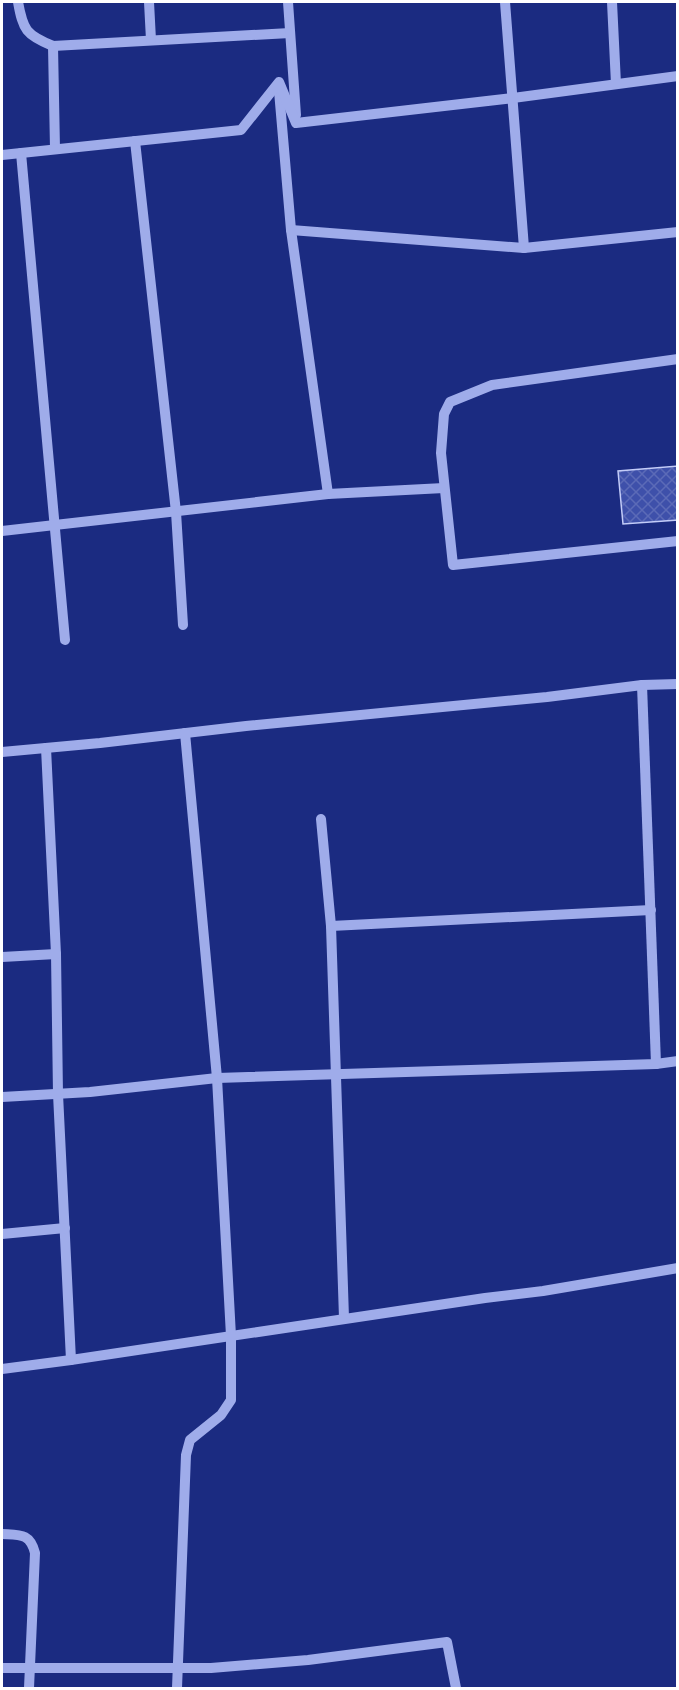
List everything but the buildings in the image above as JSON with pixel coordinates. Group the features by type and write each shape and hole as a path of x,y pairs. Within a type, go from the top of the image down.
{"street":[{"path":"18,2 21,22 33,38 52,46 290,33"},
{"path":"149,2 151,40"},
{"path":"288,2 296,123"},
{"path":"505,2 524,248"},
{"path":"612,2 616,84"},
{"path":"52,46 55,149"},
{"path":"296,123 678,76"},
{"path":"279,82 296,123"},
{"path":"2,155 241,130 279,82"},
{"path":"279,82 291,230 328,494"},
{"path":"135,141 177,512 183,625"},
{"path":"21,153 65,640"},
{"path":"291,230 524,248 678,232"},
{"path":"678,359 492,385 450,402 444,414 441,453 453,565 678,541"},
{"path":"2,531 328,494 444,488"},
{"path":"2,752 547,697 642,685 678,684"},
{"path":"642,685 656,1064"},
{"path":"177,1689 186,1455 190,1440 221,1415 231,1400 231,1336 217,1078 185,733"},
{"path":"46,748 56,954 58,1094 71,1360"},
{"path":"321,819 331,926 344,1318"},
{"path":"331,926 651,910"},
{"path":"2,957 56,954"},
{"path":"2,1097 90,1092 217,1078 656,1064 678,1061"},
{"path":"2,1234 65,1228"},
{"path":"2,1368 71,1360 344,1318 543,1291 678,1269"},
{"path":"2,1534 23,1535 33,1543 29,1689"},
{"path":"2,1668 211,1668 308,1660 447,1642 456,1689"}]}
